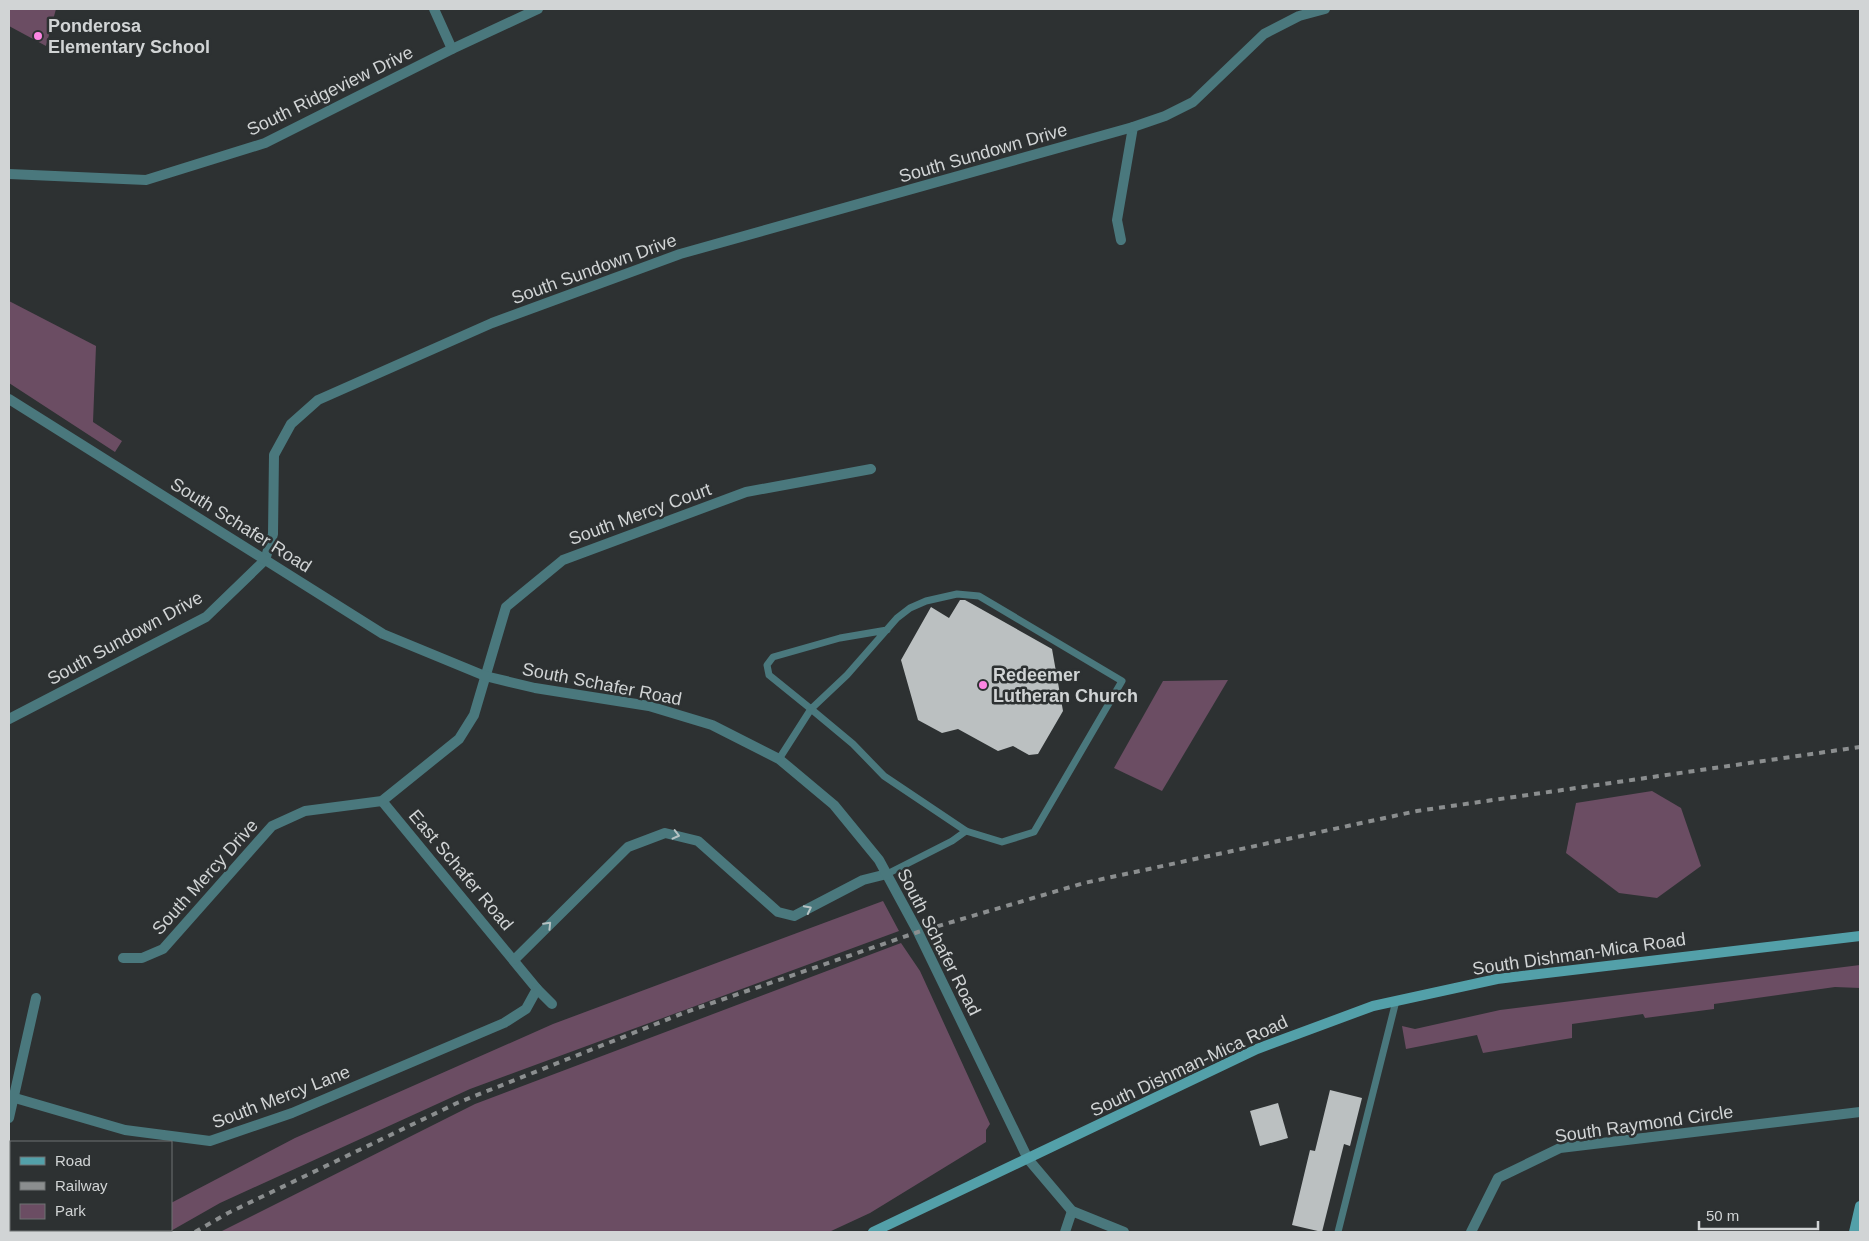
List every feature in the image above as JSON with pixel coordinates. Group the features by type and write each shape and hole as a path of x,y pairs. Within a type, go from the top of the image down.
{"main road":[{"name":"South Dishman-Mica Road","path":"873,1232 1257,1049 1373,1006 1496,979 1860,936"},
{"path":"1854,1232 1860,1206"}],"street":[{"path":"434,9 452,49"},
{"name":"South Ridgeview Drive","path":"9,174 146,180 265,143 452,49 538,9"},
{"name":"South Sundown Drive","path":"9,719 206,617 265,560 272,534 274,455 291,424 318,400 492,323 680,254 1132,127 1165,116 1192,102 1264,34 1298,16 1325,9"},
{"path":"1121,240 1116,220 1132,127"},
{"name":"South Schafer Road","path":"9,399 384,634 486,676 535,688 649,706 712,725 779,759 834,805 879,860 918,932 1028,1159 1072,1211"},
{"name":"South Mercy Court","path":"486,676 506,607 563,560 746,492 871,469"},
{"path":"382,801 458,739 474,715 486,676"},
{"name":"South Mercy Drive","path":"123,958 142,958 163,949 272,826 305,811 382,801"},
{"name":"East Schafer Road","path":"382,801 537,989 552,1004"},
{"name":"East Schafer Road","path":"514,960 628,847 665,833 698,841 778,912 786,916 800,914 863,880 886,874"},
{"name":"South Mercy Lane","path":"15,1098 125,1130 210,1141 292,1113 504,1023 526,1009 537,989"},
{"path":"9,1118 36,998"},
{"name":"South Raymond Circle","path":"1471,1232 1498,1178 1560,1148 1860,1112"},
{"path":"1065,1232 1072,1211 1124,1232"}],"lane":[{"path":"779,759 811,709 847,675 887,630 910,608 957,594 979,596 1122,681 1034,832 1002,842 966,831 884,776 853,744 811,709 769,675 767,664 773,657 840,638 887,630"},
{"path":"886,874 952,841 966,831"},
{"path":"1338,1232 1396,1001"}],"green space":[{"name":"Ponderosa Elementary School","path":"9,9 56,9 46,46 9,26"},
{"path":"9,301 96,346 93,422 122,441 115,452 9,383"},
{"path":"1228,680 1162,791 1114,768 1163,681"},
{"path":"1652,791 1681,808 1701,866 1657,898 1619,893 1566,853 1576,803"},
{"path":"883,901 899,931 470,1089 220,1203 172,1230 172,1202 295,1138 553,1024"},
{"path":"901,943 920,971 990,1124 986,1130 986,1142 870,1213 829,1232 220,1232 475,1104"},
{"path":"1860,965 1860,988 1835,987 1714,1004 1714,1009 1645,1018 1643,1014 1572,1024 1572,1038 1483,1053 1477,1035 1406,1049 1402,1026 1415,1029 1500,1010"},
{"path":"118,1231 171,1231 169,1232 116,1232"}],"building":[{"name":"Redeemer Lutheran Church","path":"960,600 965,600 1052,649 1063,711 1038,754 1029,755 1013,746 998,751 958,729 942,733 918,720 901,660 931,607 949,618"},
{"path":"1330,1090 1362,1098 1350,1146 1344,1144 1322,1232 1292,1225 1310,1150 1315,1151"},
{"path":"1278,1103 1288,1138 1260,1146 1250,1111"}],"railway":[{"path":"195,1232 228,1213 457,1103 686,1012 918,932 1084,883 1417,811 1860,747"}],"place":[{"name":"Ponderosa Elementary School","path":"38,36"},
{"name":"Redeemer Lutheran Church","path":"983,685"}]}
